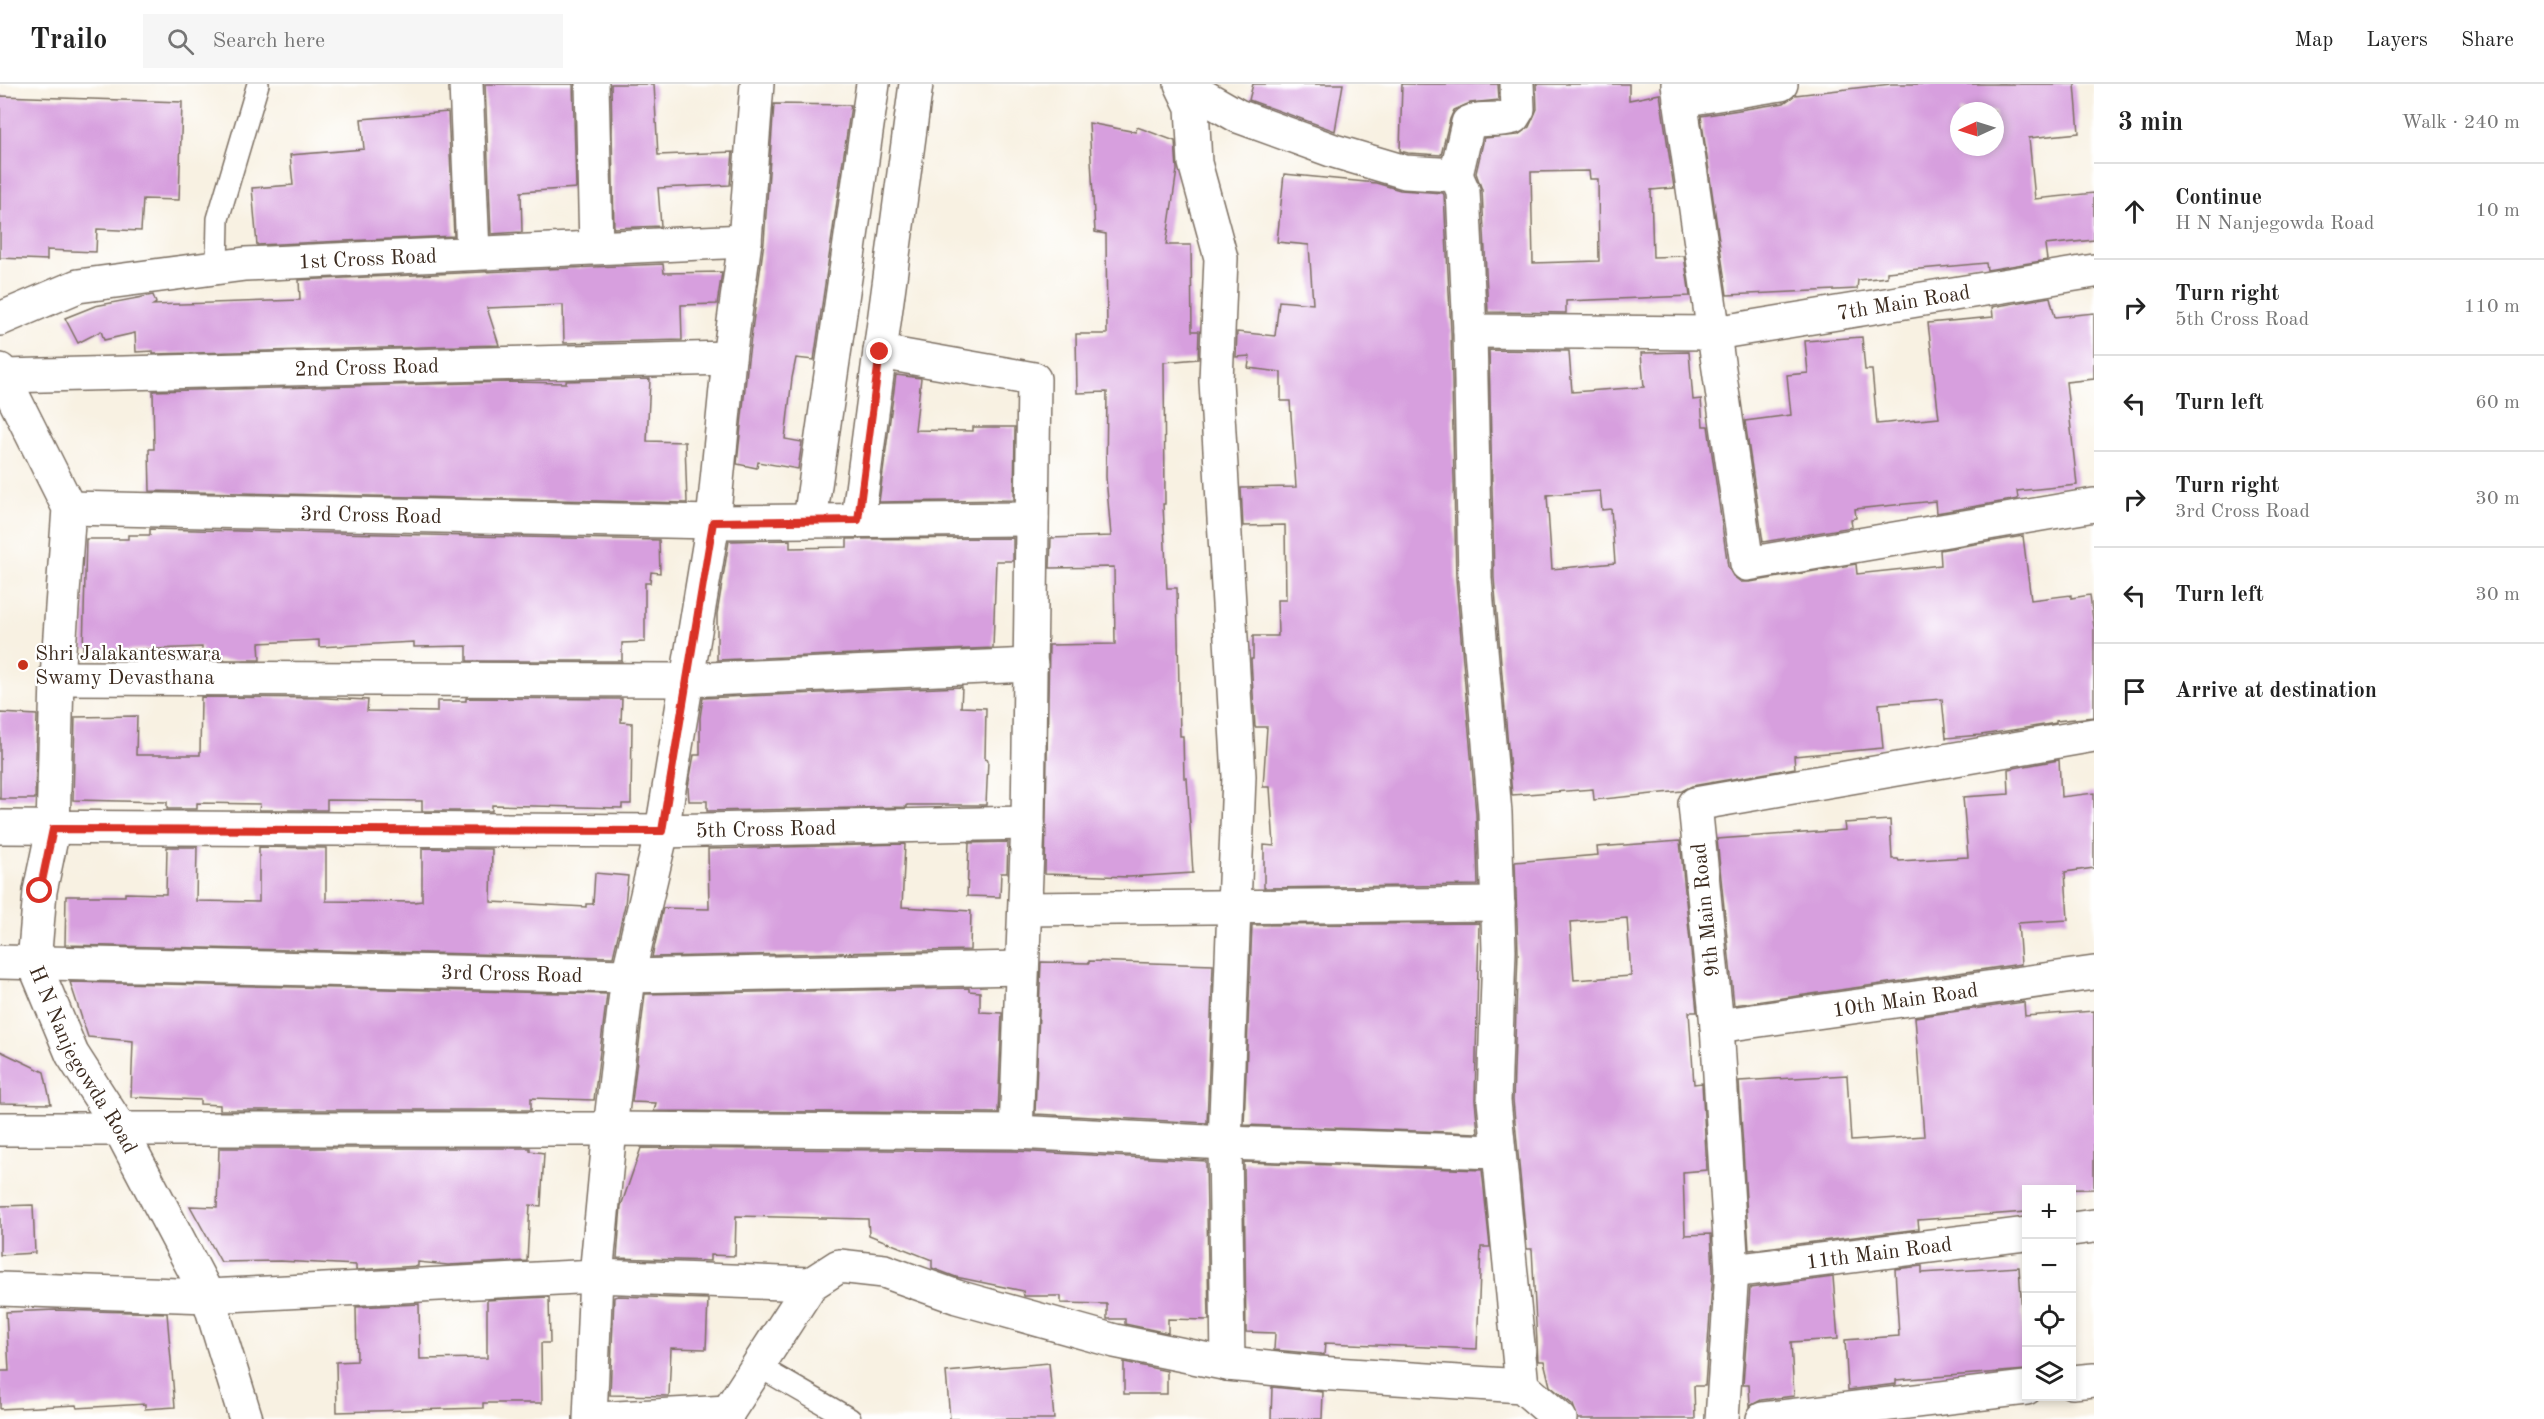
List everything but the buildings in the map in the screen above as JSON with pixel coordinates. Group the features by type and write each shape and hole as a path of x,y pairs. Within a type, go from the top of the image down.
{"street":[{"path":"466,84 473,253"},
{"path":"592,84 596,247"},
{"path":"590,1419 596,1276 628,976 662,831 713,522 729,358 745,241 757,84"},
{"path":"810,520 873,84"},
{"path":"858,520 916,84"},
{"path":"1182,84 1238,117 1334,151 1405,172 1456,175"},
{"path":"1182,84 1192,107 1195,163 1221,258 1216,381 1239,776 1225,1143 1228,1364"},
{"path":"1517,84 1518,109 1513,117 1503,120 1475,119 1468,123 1456,175 1463,191 1470,331 1475,579 1495,813 1499,951 1494,1101 1522,1386"},
{"path":"1781,84 1679,92 1747,564 2094,505"},
{"name":"1st Cross Road","path":"0,319 78,286 217,267 745,241"},
{"name":"7th Main Road","path":"1470,331 1715,333 2094,271"},
{"path":"880,352 1034,379 1028,823 1016,1132"},
{"name":"2nd Cross Road","path":"2,373 729,358"},
{"path":"2,373 69,508"},
{"name":"3rd Cross Road","path":"69,508 713,522 1032,519"},
{"name":"H N Nanjegowda Road","path":"69,508 57,678 53,829 40,891 34,963 72,1054 119,1127 208,1296 246,1419"},
{"path":"57,678 687,680 1031,665"},
{"name":"9th Main Road","path":"1722,1419 1732,1271 1717,1026 1695,804 2094,735"},
{"name":"5th Cross Road","path":"0,827 662,831 1028,823"},
{"path":"1025,909 1498,904"},
{"name":"3rd Cross Road","path":"0,962 628,976 1022,968"},
{"name":"10th Main Road","path":"1717,1026 2094,973"},
{"path":"0,1129 119,1127 1016,1132 1225,1143 1498,1152"},
{"path":"2076,1228 2094,1226"},
{"name":"11th Main Road","path":"1732,1271 2022,1235"},
{"path":"598,1419 727,1416 810,1284 839,1266 884,1271 957,1297 1115,1341 1228,1364 1318,1373 1522,1386 1560,1419"},
{"path":"0,1289 208,1296 596,1276 810,1284"},
{"path":"2076,1382 2094,1380"},
{"path":"1763,1419 2022,1388"}],"lane":[{"path":"217,267 218,219 258,84"},
{"path":"758,1366 850,1419"}],"place":[{"name":"Shri Jalakanteswara Swamy Devasthana","path":"23,665"}],"route":[{"path":"40,891 53,829 662,831 713,522 858,520 880,352"}]}
